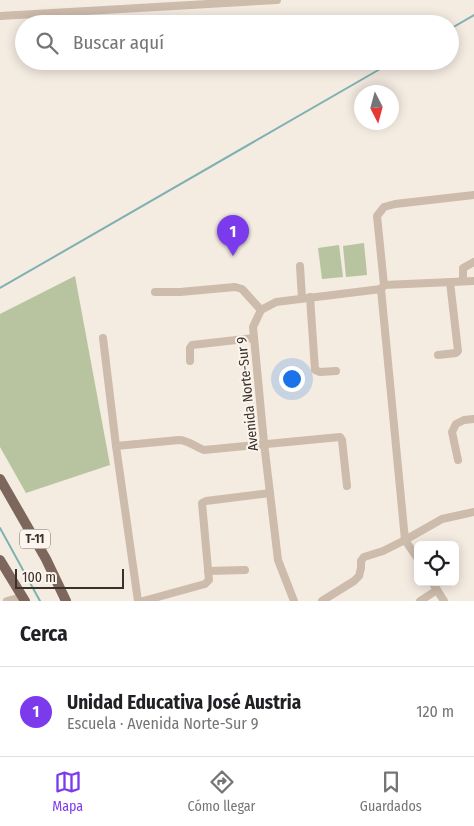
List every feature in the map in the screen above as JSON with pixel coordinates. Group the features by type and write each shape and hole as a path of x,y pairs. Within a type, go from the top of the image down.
{"main road":[{"name":"T-11","path":"0,479 46,559 66,601"},
{"path":"0,560 23,599"}],"street":[{"path":"17,15 277,0"},
{"path":"0,16 15,15"},
{"path":"414,553 405,540 377,216 384,207 395,204 474,195"},
{"path":"463,281 463,268 474,262"},
{"path":"300,266 315,370 320,372 336,371"},
{"path":"155,292 180,292 235,287 242,289 261,310 276,302 382,287 474,281"},
{"path":"438,356 458,351 450,282"},
{"name":"Avenida Norte-Sur 9","path":"261,310 254,327 254,338 264,443 278,560 294,601"},
{"path":"103,338 138,601"},
{"path":"190,361 190,348 192,345 254,338"},
{"path":"458,460 452,432 456,424 464,420 474,419"},
{"path":"116,446 185,440 204,450 340,437 348,486"},
{"path":"143,601 205,584 208,580 202,504 206,501 270,493"},
{"path":"322,601 359,576 361,561 364,557 392,547 442,519 474,512"},
{"path":"208,571 245,570"},
{"path":"434,586 444,601"},
{"path":"420,601 437,590"},
{"path":"7,601 23,599"}],"green space":[{"path":"364,243 367,275 346,277 343,246"},
{"path":"339,245 343,277 322,279 318,248"},
{"path":"75,276 110,465 26,493 0,447 0,314"}],"waterway":[{"path":"459,24 474,15"},
{"path":"0,288 378,70"},
{"path":"0,528 40,601"}],"place":[{"name":"Unidad Educativa José Austria","path":"233,256"}]}
